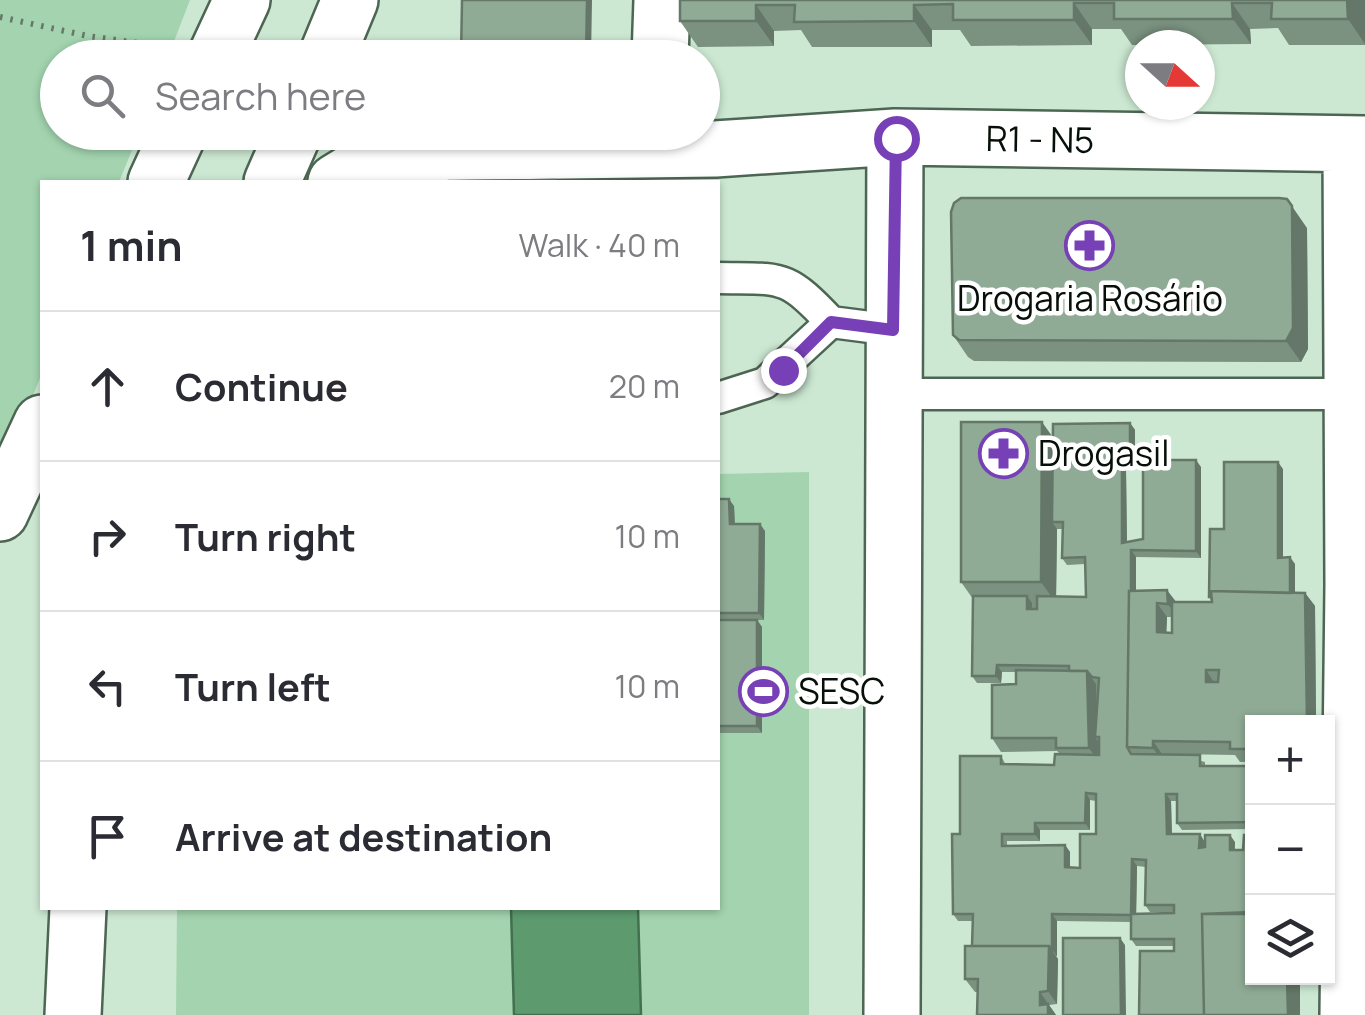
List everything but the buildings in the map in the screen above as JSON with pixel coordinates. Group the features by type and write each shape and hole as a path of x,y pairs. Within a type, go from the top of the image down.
{"street":[{"path":"223,40 242,0"},
{"path":"333,40 350,0"},
{"path":"661,40 662,0"},
{"path":"892,1015 896,138"},
{"name":"R1 - N5","path":"720,141 896,138 1358,144"},
{"path":"1348,1015 1357,828 1359,585 1351,394 1358,144"},
{"path":"157,180 171,150"},
{"path":"273,180 286,150"},
{"name":"R1 - N5","path":"339,180 354,171 414,153 473,150"},
{"path":"0,513 40,427"},
{"path":"74,1015 78,910"},
{"path":"105,1015 106,910"}],"lane":[{"path":"720,278 790,283 831,322 893,330"},
{"path":"720,397 765,383 831,322"},
{"path":"893,394 1351,394"}],"path":[{"path":"0,17 114,40"}],"shaded area":[{"path":"0,0 190,0 175,40 40,40 40,150 132,150 120,180 40,180 40,378 0,479"},
{"name":"SESC","path":"809,472 809,1015 176,1015 177,910 720,910 720,474"},
{"path":"511,910 638,910 641,1015 514,1015"}],"place":[{"name":"Drogaria Rosário","path":"1090,246"},
{"name":"Drogasil","path":"1003,453"},
{"name":"SESC","path":"763,691"}],"route":[{"path":"783,370 831,322 893,330 896,138"}]}
